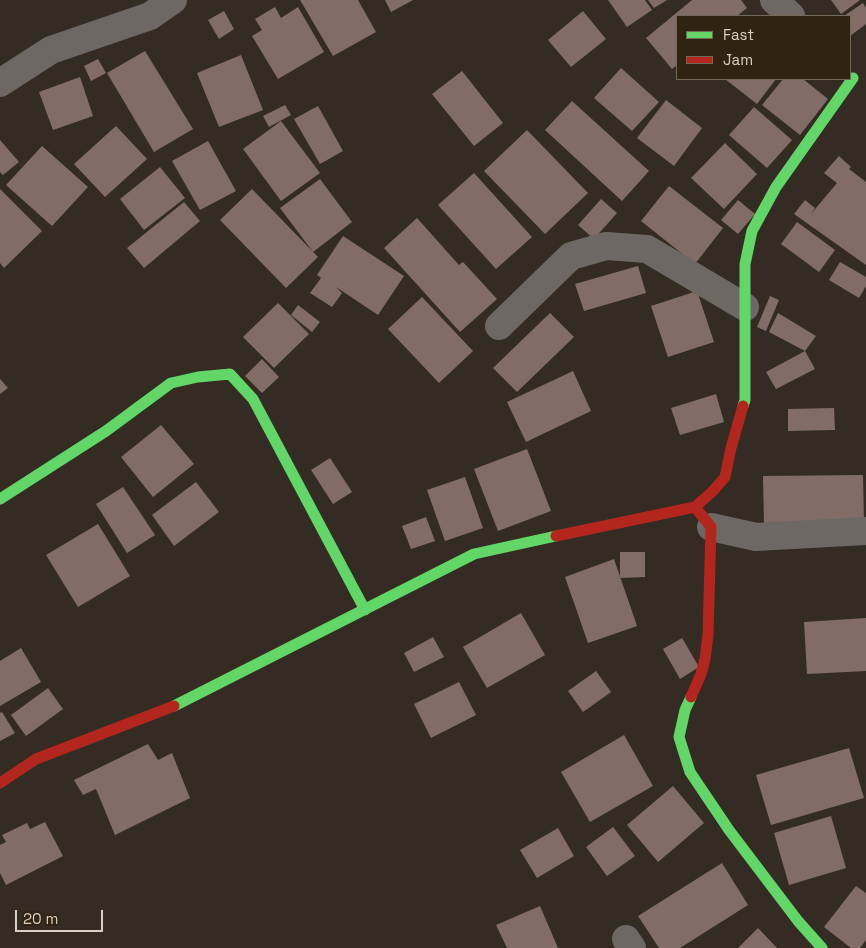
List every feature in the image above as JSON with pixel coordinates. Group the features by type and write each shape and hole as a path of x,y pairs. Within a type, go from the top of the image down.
{"street":[{"path":"0,83 51,50 150,16 173,0"},
{"path":"774,0 790,15"},
{"path":"822,948 798,921 728,830 690,772 679,737 685,710 701,674 708,635 703,517 713,491 725,477 744,400 746,264 752,231 776,187 856,80"},
{"path":"499,326 571,256 606,246 647,249 745,307"},
{"path":"0,499 106,431 171,382 230,374 253,399 365,610"},
{"path":"0,783 36,759 174,706 474,554 703,517 756,537 866,531"}],"building":[{"path":"300,0 358,0 376,32 333,56"},
{"path":"385,0 413,0 391,12"},
{"path":"608,0 645,0 652,10 627,27"},
{"path":"648,0 667,0 654,8"},
{"path":"692,0 741,0 747,8 738,15 676,15 676,66 672,69 646,38"},
{"path":"831,0 860,0 841,14"},
{"path":"863,3 866,8 866,24 851,35 851,15 845,15"},
{"path":"275,7 281,18 298,7 324,52 278,79 252,36 262,30 255,19"},
{"path":"224,11 234,29 219,39 208,20"},
{"path":"583,11 606,39 571,67 548,40"},
{"path":"145,51 193,129 154,152 107,73"},
{"path":"241,55 263,110 219,127 197,73"},
{"path":"98,59 106,73 91,81 84,66"},
{"path":"621,68 659,102 632,131 594,98"},
{"path":"462,71 503,123 474,146 432,94"},
{"path":"80,77 93,116 53,130 39,92"},
{"path":"726,80 775,80 757,104"},
{"path":"782,80 804,80 828,99 800,135 762,105"},
{"path":"666,100 702,128 674,166 637,138"},
{"path":"572,101 649,171 622,201 545,130"},
{"path":"285,105 291,115 269,127 263,116"},
{"path":"318,106 343,151 320,164 294,119"},
{"path":"754,107 792,140 767,168 729,135"},
{"path":"281,121 320,173 281,201 243,149"},
{"path":"116,126 147,159 105,197 74,164"},
{"path":"527,130 588,193 545,234 484,171"},
{"path":"0,140 19,162 3,175 0,172"},
{"path":"208,141 236,191 200,210 172,161"},
{"path":"725,143 757,174 724,209 691,178"},
{"path":"42,146 88,187 52,226 6,185"},
{"path":"839,156 851,167 849,169 866,182 866,265 794,214 805,200 815,208 811,214 837,183 824,173"},
{"path":"160,167 185,198 144,230 120,199"},
{"path":"474,173 532,237 496,269 438,205"},
{"path":"320,179 352,222 313,252 280,208"},
{"path":"669,186 723,228 695,264 641,221"},
{"path":"0,189 42,231 4,268 0,263"},
{"path":"252,189 318,257 286,288 220,220"},
{"path":"601,199 617,213 594,239 578,225"},
{"path":"738,200 755,214 738,234 721,220"},
{"path":"184,202 200,221 144,268 127,248"},
{"path":"417,218 459,265 463,262 497,299 460,332 384,248"},
{"path":"797,222 835,250 819,272 781,244"},
{"path":"343,236 404,276 378,315 336,287 342,293 332,307 310,293 321,278 317,275"},
{"path":"840,262 866,277 866,286 859,298 829,280"},
{"path":"638,266 646,293 584,311 575,284"},
{"path":"697,291 714,342 668,357 651,306"},
{"path":"770,296 779,300 766,331 757,327"},
{"path":"422,297 473,351 439,383 388,329"},
{"path":"278,303 309,334 274,368 243,337"},
{"path":"298,305 320,322 312,332 291,315"},
{"path":"550,313 574,337 517,392 493,368"},
{"path":"778,313 816,336 805,351 769,332"},
{"path":"805,351 815,369 776,389 766,372"},
{"path":"262,359 279,377 262,393 245,376"},
{"path":"573,371 591,411 526,442 507,402"},
{"path":"0,379 8,388 0,394"},
{"path":"716,394 724,422 680,435 671,408"},
{"path":"834,408 835,430 788,431 788,409"},
{"path":"161,425 194,464 153,497 121,457"},
{"path":"527,449 551,511 498,531 474,469"},
{"path":"330,458 352,492 333,504 311,470"},
{"path":"863,475 864,522 764,524 763,476"},
{"path":"465,477 483,528 445,541 427,490"},
{"path":"196,482 219,512 174,546 152,515"},
{"path":"123,487 155,535 127,553 96,504"},
{"path":"426,517 435,541 411,549 402,526"},
{"path":"98,524 130,576 78,607 46,555"},
{"path":"620,552 645,552 645,577 620,578"},
{"path":"614,559 637,626 588,643 565,577"},
{"path":"521,613 545,655 487,688 463,647"},
{"path":"866,618 866,671 807,674 804,622"},
{"path":"433,637 444,657 414,672 404,653"},
{"path":"682,638 699,667 680,679 663,649"},
{"path":"21,648 41,682 0,706 0,661"},
{"path":"596,671 611,692 583,712 568,691"},
{"path":"459,682 476,715 431,738 414,704"},
{"path":"48,688 63,709 26,736 11,715"},
{"path":"2,712 15,733 0,741 0,713"},
{"path":"624,735 653,786 590,822 561,772"},
{"path":"148,744 158,760 172,753 190,798 115,835 96,789 83,795 74,780"},
{"path":"849,748 864,798 771,825 756,775"},
{"path":"673,786 704,823 658,862 627,825"},
{"path":"831,816 846,868 789,885 774,833"},
{"path":"45,822 63,856 6,885 0,873 0,845 6,842 2,835 27,823 30,829"},
{"path":"613,827 635,856 607,876 586,847"},
{"path":"558,828 574,856 537,878 520,850"},
{"path":"722,863 748,905 680,948 659,948 638,916"},
{"path":"856,886 866,893 866,940 860,948 851,948 824,927"},
{"path":"540,906 558,948 507,948 496,925"},
{"path":"758,928 777,948 738,948"}],"traffic: fast":[{"path":"743,406 745,400 745,264 752,231 776,187 853,78"},
{"path":"0,499 106,431 171,383 198,377 230,374 253,399 365,610"},
{"path":"174,706 474,554 556,536"},
{"path":"691,697 685,710 679,737 690,772 729,830 798,921 822,948"}],"traffic: jam":[{"path":"556,536 695,507 725,477 743,406"},
{"path":"691,697 701,674 708,635 711,527 695,507"},
{"path":"0,783 36,759 174,706"}]}
